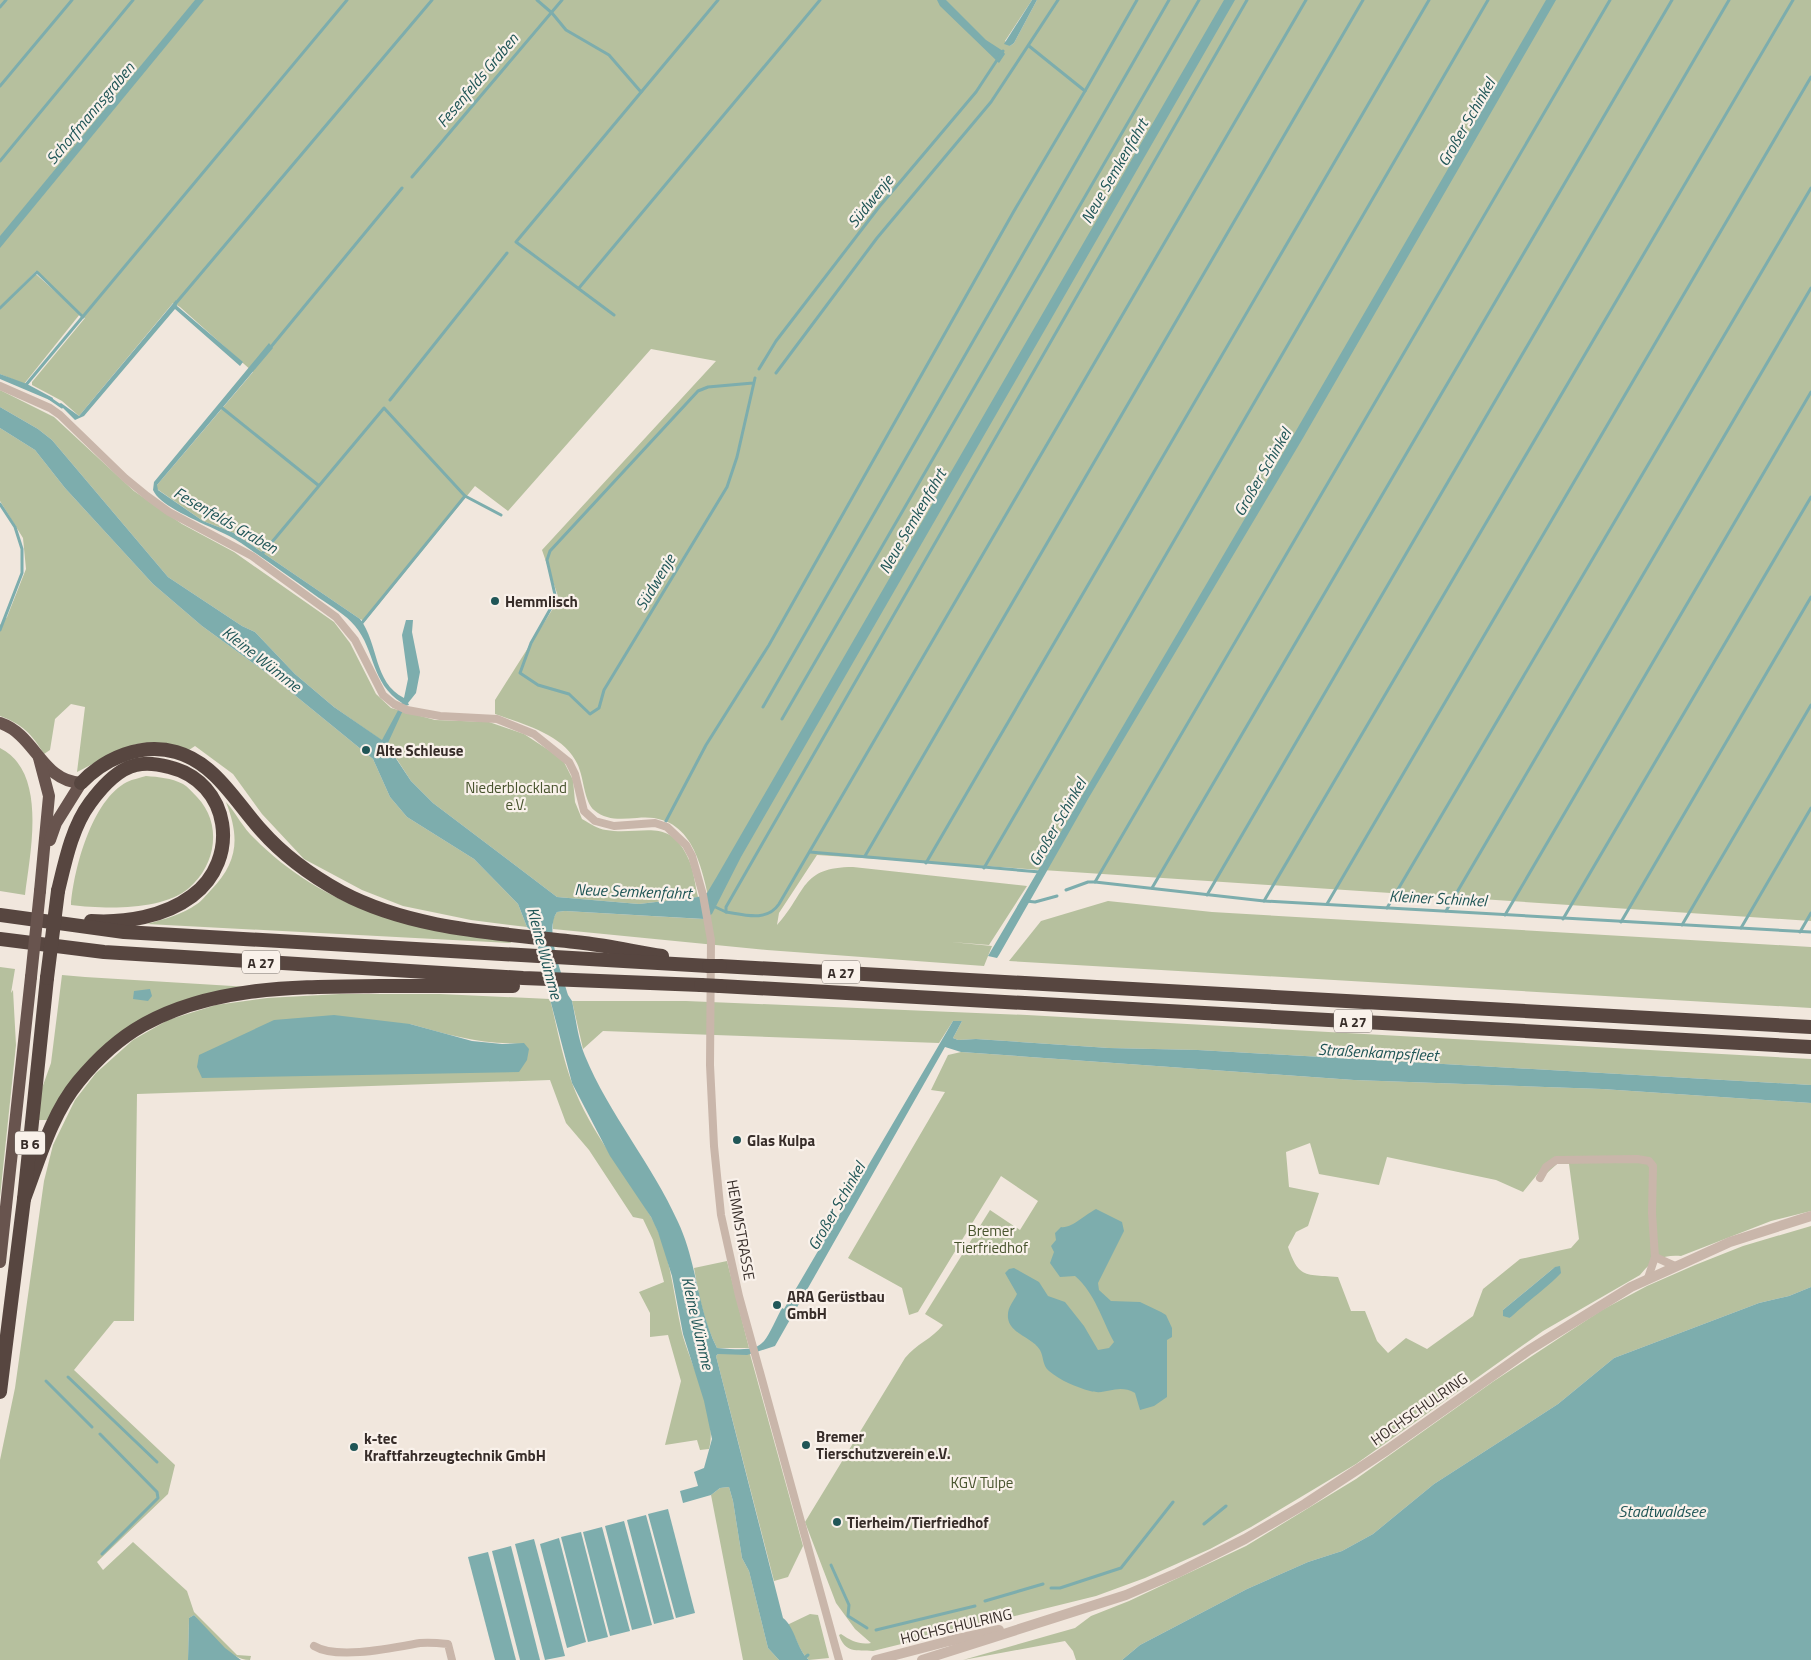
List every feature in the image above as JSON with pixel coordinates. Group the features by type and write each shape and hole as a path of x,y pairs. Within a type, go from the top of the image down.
{"highway":[{"path":"0,723 20,734 39,758 60,779 81,783 90,773 124,754 154,749 178,752 192,757 208,767 261,831 303,868 342,892 390,912 417,920 509,934 587,943 708,965"},
{"path":"39,758 49,796 44,864"},
{"name":"B 6","path":"0,1392 24,1199 47,978 58,891 67,855 89,804 108,781 135,765 154,763 177,768 194,776 207,789 217,806 222,821 223,846 216,868 204,887 182,903 155,914 113,921 22,914"},
{"name":"B 6","path":"0,1262 44,864 56,822 81,783"},
{"path":"0,905 22,914"},
{"path":"0,914 22,914"},
{"name":"A 27","path":"0,914 124,932 585,960 708,965 1811,1027"},
{"name":"A 27","path":"0,940 104,952 522,982 701,985 1811,1047"},
{"path":"24,1199 51,1127 77,1083 108,1050 143,1025 181,1008 237,994 293,988 522,982"}],"street":[{"name":"HEMMSTRASSE","path":"0,386 60,415 125,478 147,496 169,512 252,556 336,617 355,640 380,690 394,704 408,710 440,716 497,720 534,734 569,762 575,774 584,810 595,821 614,826 655,823 673,832 686,845 692,856 703,895 711,940 710,1065 714,1146 721,1215 754,1350 840,1660"},
{"path":"1540,1178 1546,1167 1556,1160 1637,1159 1649,1161 1653,1166 1652,1212 1655,1257 1648,1278"},
{"name":"HOCHSCHULRING","path":"922,1660 1126,1595 1245,1539 1305,1504 1362,1467 1529,1350 1591,1310 1648,1278 1730,1242 1811,1216"},
{"path":"1655,1257 1675,1266"},
{"name":"HOCHSCHULRING","path":"876,1660 949,1641 1042,1622"},
{"path":"314,1646 320,1653 346,1657 369,1655 423,1642 448,1644 452,1660"}],"green space":[{"path":"0,0 1032,0 1005,41 1010,46 1014,43 1037,0 1811,0 1811,921 817,855 779,913 777,925 806,884 823,871 836,868 853,867 1027,886 989,945 951,942 992,946 984,966 767,950 553,929 553,919 557,912 565,911 703,919 712,913 699,862 684,834 672,824 656,819 625,819 599,814 591,807 580,771 575,759 567,749 557,740 533,728 495,714 495,700 559,599 542,550 716,361 651,349 508,511 475,486 365,621 360,619 234,533 203,521 157,489 157,485 253,372 180,307 173,303 79,416 62,401 32,385 32,382 85,318 36,271 0,307"},
{"path":"34,275 37,275 80,314 24,384 0,374 0,309"},
{"name":"Niederblockland e.V.","path":"0,390 54,417 134,491 182,524 234,552 334,622 350,643 376,694 391,708 435,720 489,722 524,734 564,762 573,780 575,802 582,819 603,829 619,831 654,830 664,832 673,837 689,860 698,897 639,904 557,897 433,803 411,781 387,744 334,707 295,674 255,632 242,626 168,577 52,440 38,429 0,407"},
{"path":"0,428 35,450 65,488 153,584 202,626 275,679 373,759 390,797 407,817 474,859 518,904 527,927 471,920 403,906 362,890 304,859 262,814 233,774 195,746 189,750 155,743 135,744 77,772 85,707 71,704 55,719 50,750 44,754 26,731 14,722 0,716 0,625 7,617 26,569 23,538 0,501"},
{"path":"0,748 15,759 25,775 30,794 32,836 25,895 0,891"},
{"path":"146,776 160,777 183,784 205,807 213,831 213,843 206,867 189,888 164,901 133,907 71,905 81,855 95,819 115,791 127,782"},
{"path":"226,802 250,834 281,862 310,882 340,899 372,913 405,923 440,931 510,940 511,943 147,924 179,914 191,908 202,900 220,880 231,859 235,838"},
{"path":"1108,901 1212,912 1811,947 1811,1008 1009,961 1041,921"},
{"path":"0,967 15,969 11,993 13,990 16,1045 0,1197"},
{"path":"62,975 249,987 140,1020 50,1120 39,1120 41,1091 51,1063"},
{"path":"340,994 440,994 550,999 565,1062 579,1101 598,1135 651,1217 663,1244 671,1274 682,1333 707,1406 711,1436 709,1449 700,1450 697,1440 665,1445 681,1381 668,1335 650,1337 650,1313 639,1292 664,1282 653,1240 643,1219 633,1217 589,1150 566,1123 550,1080 137,1094 134,1321 114,1321 74,1370 175,1465 168,1494 97,1562 103,1570 133,1542 187,1591 194,1612 237,1655 251,1656 250,1660 242,1659 226,1650 194,1615 189,1618 188,1660 0,1660 0,1460 15,1388 44,1181 53,1145 75,1100 96,1073 133,1040 168,1020 216,1005 267,998","holes":["410,1024 480,1041 524,1043 197,1067"]},
{"path":"572,1001 686,1001 1027,1015 1811,1059 1811,1085 1198,1050 1109,1048 976,1039 958,1040 953,1038 962,1021 953,1021 939,1043 603,1031 583,1049"},
{"path":"961,1052 1354,1080 1602,1089 1811,1103 1811,1211 1771,1221 1681,1256 1663,1257 1653,1262 1640,1275 1543,1331 1356,1464 1251,1527 1210,1549 1145,1578 1096,1596 873,1651 856,1650 844,1645 839,1635 841,1634 859,1643 871,1643 855,1629 836,1603 805,1522 905,1358 943,1325 925,1314 990,1210 1020,1230 1038,1201 1001,1176 918,1312 909,1315 902,1288 848,1258 945,1092 931,1090 948,1055","holes":["1310,1143 1319,1174 1379,1185 1387,1157 1496,1180 1523,1192 1540,1171 1547,1173 1557,1164 1569,1164 1579,1239 1571,1248 1520,1259 1483,1289 1473,1316 1427,1349 1406,1338 1388,1353 1377,1341 1365,1311 1351,1311 1338,1277 1306,1273 1300,1270 1292,1258 1288,1247 1296,1232 1308,1226 1319,1193 1289,1187 1286,1152","1555,1267 1510,1318 1503,1310"]},
{"path":"1811,1226 1811,1287 1789,1296 1759,1303 1614,1358 1558,1404 1434,1484 1373,1534 1342,1551 1308,1562 1247,1589 1140,1645 1122,1660 1076,1660 1073,1651 1065,1641 963,1660 1075,1628 1091,1616 1129,1601 1246,1546 1356,1479 1494,1381 1602,1310 1647,1286 1695,1265 1743,1246"},
{"path":"727,1261 749,1348 717,1348 702,1309 694,1268"},
{"path":"718,1354 750,1354 803,1546 788,1577 774,1581 716,1356"},
{"path":"729,1487 742,1558 749,1571 768,1648 779,1660 743,1660 711,1495 720,1488"},
{"path":"810,1614 818,1615 829,1658 809,1660 787,1625"}],"water":[{"path":"195,0 204,0 0,248 0,236"},
{"path":"937,0 946,0 986,40 1003,51 1005,54 999,63 940,6"},
{"path":"1032,0 1037,0 1014,43 1010,46 1004,44"},
{"name":"Kleine Wümme","path":"1224,0 1235,0 741,857 712,914 704,919 565,911 557,912 553,920 552,930 555,952 568,995 572,1001 585,1056 606,1098 656,1180 678,1222 689,1253 705,1317 717,1348 754,1348 765,1339 953,1021 962,1021 953,1038 958,1040 976,1039 1109,1048 1198,1050 1811,1085 1811,1103 1602,1089 1354,1080 961,1052 945,1047 775,1346 747,1355 718,1354 716,1356 783,1618 809,1660 779,1660 768,1648 749,1571 742,1558 729,1487 720,1488 711,1495 683,1503 680,1491 698,1486 694,1472 704,1468 712,1439 704,1401 683,1334 672,1276 658,1232 651,1217 610,1156 572,1083 534,933 527,927 518,904 474,859 407,817 390,797 373,759 275,679 202,626 153,584 65,488 35,450 0,428 0,407 38,429 52,440 168,577 242,626 255,632 295,674 334,707 382,740 402,703 384,686 367,646 355,626 338,611 241,543 168,505 153,490 154,482 269,343 273,348 157,485 158,490 203,521 234,533 360,619 371,640 381,673 394,691 404,698 408,679 402,635 406,620 413,620 412,632 420,672 416,693 408,703 409,705 405,706 387,745 411,781 433,803 557,897 639,904 698,897 707,893 716,878"},
{"path":"1546,0 1556,0 1303,438 1088,799 999,955 997,958 988,956 1261,491"},
{"path":"176,300 177,306 243,362 240,366 175,309 84,416 75,420 59,404 61,403 79,416"},
{"path":"0,374 27,384 53,398 52,401 0,379"},
{"path":"150,989 152,996 148,1001 133,999 134,991"},
{"path":"334,1015 410,1024 472,1041 502,1044 524,1043 529,1049 527,1060 519,1072 202,1078 197,1067 199,1055 274,1020"},
{"path":"1096,1209 1122,1222 1124,1231 1098,1283 1099,1290 1111,1301 1140,1302 1161,1312 1166,1315 1172,1328 1172,1337 1167,1340 1167,1397 1154,1406 1140,1410 1135,1393 1129,1390 1090,1391 1079,1388 1054,1375 1045,1366 1040,1350 1013,1328 1008,1318 1009,1308 1017,1294 1005,1273 1009,1269 1014,1268 1039,1282 1048,1296 1065,1302 1084,1326 1098,1350 1109,1348 1114,1342 1088,1290 1075,1276 1060,1277 1050,1263 1054,1252 1051,1246 1056,1240 1055,1233 1061,1227 1074,1224"},
{"path":"1560,1266 1561,1273 1549,1285 1510,1318 1503,1316 1503,1310 1555,1267"},
{"name":"Stadtwaldsee","path":"1811,1287 1811,1660 1122,1660 1140,1645 1247,1589 1308,1562 1342,1551 1373,1534 1434,1484 1558,1404 1614,1358 1759,1303 1789,1296"},
{"path":"668,1509 695,1613 676,1618 648,1514"},
{"path":"646,1515 674,1619 654,1624 627,1520"},
{"path":"624,1521 652,1625 632,1630 605,1526"},
{"path":"602,1527 630,1631 610,1636 583,1532"},
{"path":"581,1532 608,1637 588,1642 561,1537"},
{"path":"559,1538 586,1642 567,1648 540,1544"},
{"path":"534,1539 565,1656 545,1660 515,1544"},
{"path":"511,1546 540,1660 520,1660 492,1551"},
{"path":"488,1552 516,1660 495,1660 468,1557"},
{"path":"194,1615 225,1648 241,1660 188,1660 189,1618"}],"waterway":[{"path":"0,7 6,0"},
{"path":"0,86 72,0"},
{"path":"0,161 133,0"},
{"path":"25,386 347,0"},
{"path":"176,303 432,0"},
{"path":"537,0 552,13 566,30 609,55 641,92"},
{"name":"Fesenfelds Graben","path":"412,177 562,0"},
{"path":"614,315 516,242 718,0"},
{"path":"579,288 820,0"},
{"path":"776,373 877,238 991,102 1058,0"},
{"path":"1085,91 1137,0"},
{"path":"763,707 1169,0"},
{"name":"Neue Semkenfahrt","path":"782,719 1199,0"},
{"path":"1247,0 726,907 726,912 748,916 762,915 774,910 779,904 1306,0"},
{"path":"865,856 1363,0"},
{"path":"926,863 1429,0"},
{"path":"984,868 1488,0"},
{"path":"1095,882 1610,0"},
{"path":"1152,888 1672,0"},
{"path":"1207,895 1729,0"},
{"path":"1264,901 1793,0"},
{"path":"666,821 706,745 769,645 1014,211 1085,91 1029,46"},
{"name":"Südwenje","path":"759,369 776,341 879,207 976,92 1003,51"},
{"path":"1327,904 1811,77"},
{"name":"Fesenfelds Graben","path":"270,348 402,188"},
{"path":"1387,908 1811,188"},
{"path":"390,400 507,253"},
{"path":"0,308 37,272 83,317"},
{"path":"1446,911 1811,288"},
{"name":"Südwenje","path":"753,383 708,387 698,391 550,551 547,560 556,599 531,643 520,673 538,685 569,694 590,714 599,708 604,690 727,487 737,457 755,378"},
{"path":"1505,915 1811,392"},
{"path":"49,398 62,407"},
{"path":"221,407 318,485"},
{"path":"262,554 384,408 465,496 501,515"},
{"path":"361,624 465,496"},
{"path":"1563,919 1811,497"},
{"path":"0,504 15,527 22,549 22,573 0,630"},
{"path":"1621,922 1811,597"},
{"path":"1682,925 1811,705"},
{"path":"1741,928 1811,808"},
{"name":"Großer Schinkel","path":"810,852 1040,872"},
{"name":"Kleiner Schinkel","path":"1066,890 1088,882 1095,882 1264,901 1811,932"},
{"name":"Kleiner Schinkel","path":"1026,901 1035,902 1057,896"},
{"path":"711,905 726,912"},
{"path":"1800,932 1811,913"},
{"path":"68,1377 157,1462"},
{"path":"46,1381 92,1427"},
{"path":"100,1434 157,1492 158,1498 102,1554"},
{"path":"1051,1588 1060,1588 1121,1568 1173,1502"},
{"path":"1204,1524 1226,1506"},
{"path":"831,1565 849,1605 848,1616 867,1628"},
{"path":"985,1601 1043,1584"},
{"path":"876,1630 975,1606"},
{"path":"802,1660 808,1655"}],"place":[{"name":"Hemmlisch","path":"495,601"},
{"name":"Alte Schleuse","path":"366,750"},
{"name":"Glas Kulpa","path":"737,1140"},
{"name":"ARA Gerüstbau GmbH","path":"777,1305"},
{"name":"Bremer Tierschutzverein e.V.","path":"806,1445"},
{"name":"k-tec Kraftfahrzeugtechnik GmbH","path":"354,1447"},
{"name":"Tierheim/Tierfriedhof","path":"837,1522"}],"water label":[{"name":"Schorfmannsgraben","path":"90,113"},
{"name":"Straßenkampsfleet","path":"1378,1052"}],"park label":[{"name":"Bremer Tierfriedhof","path":"991,1238"},
{"name":"KGV Tulpe","path":"982,1482"}]}
